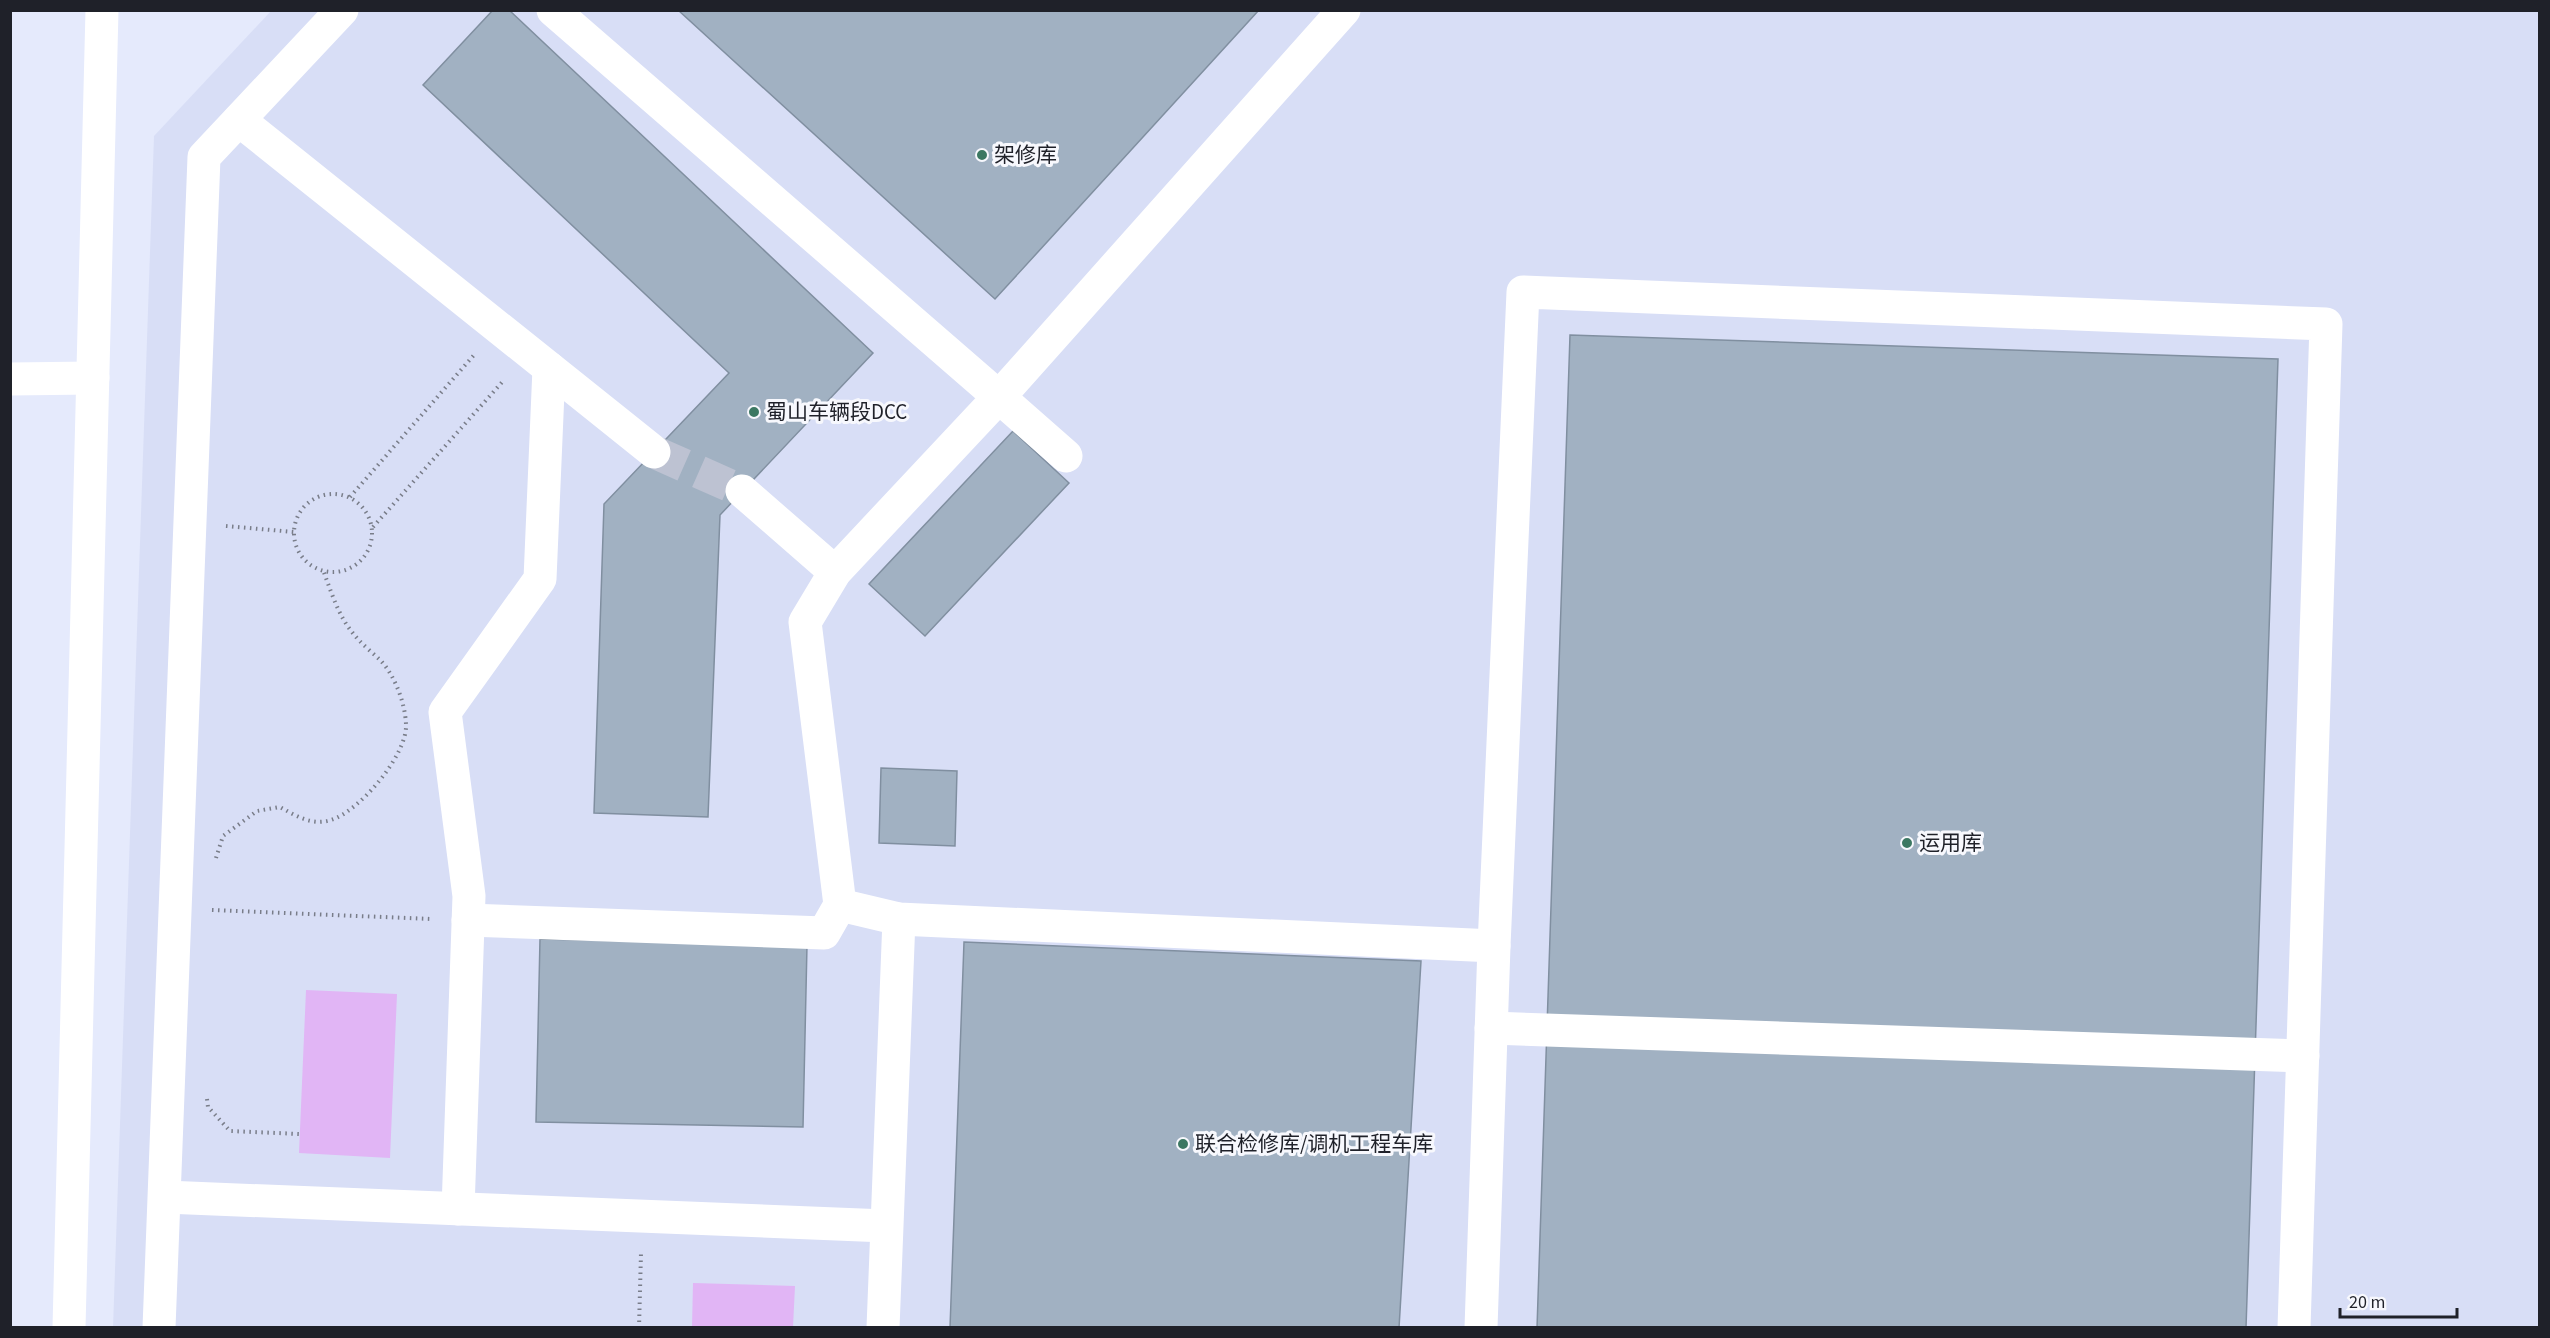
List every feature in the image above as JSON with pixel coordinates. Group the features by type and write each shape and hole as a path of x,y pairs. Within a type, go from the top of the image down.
{"street":[{"path":"69,1328 102,10"},
{"path":"159,1328 204,157 342,10"},
{"path":"553,10 1066,456"},
{"path":"468,920 824,933 840,905 805,622 835,572 999,397 1344,10"},
{"path":"239,120 654,452"},
{"path":"1481,1328 1494,946 1522,292 2326,324 2294,1328"},
{"path":"458,1209 469,896 445,712 540,579 539,360"},
{"path":"10,379 93,378"},
{"path":"742,491 835,572"},
{"path":"840,905 899,919 1494,946"},
{"path":"883,1328 899,919"},
{"path":"1491,1028 2303,1056"},
{"path":"165,1197 886,1226"}],"path":[{"path":"350,497 498,327"},
{"path":"372,527 539,360"},
{"path":"337,494 350,497 361,505 372,527 372,540 368,552 360,562 349,569 336,572 311,565 296,545 294,532 303,508 313,500 325,495 337,494"},
{"path":"190,523 294,532"},
{"path":"216,859 223,836 257,811 280,807 303,821 331,820 360,802 400,753 407,725 401,698 383,664 352,632 333,598 323,570"},
{"path":"175,908 468,920"},
{"path":"207,1097 208,1107 230,1131 300,1134"},
{"path":"639,1328 642,1216"}],"shaded area":[{"path":"271,11 2539,11 2539,1327 113,1328 154,136"},
{"path":"306,990 397,994 390,1158 299,1153"},
{"path":"693,1283 795,1286 793,1327 692,1327"}],"building":[{"name":"蜀山车辆段DCC","path":"493,10 509,10 873,353 720,515 708,817 594,813 604,504 729,373 423,85"},
{"name":"架修库","path":"678,10 1259,10 995,299"},
{"name":"运用库","path":"1570,335 2278,359 2246,1328 1537,1328"},
{"path":"1013,431 1069,483 925,636 869,584"},
{"path":"881,768 957,771 955,846 879,843"},
{"path":"540,939 807,945 803,1127 536,1122"},
{"name":"联合检修库/调机工程车库","path":"964,942 1421,961 1399,1328 950,1328"}],"tunnel":[{"path":"654,452 742,491"}],"place":[{"name":"架修库","path":"982,155"},
{"name":"蜀山车辆段DCC","path":"754,412"},
{"name":"运用库","path":"1907,843"},
{"name":"联合检修库/调机工程车库","path":"1183,1144"}]}
